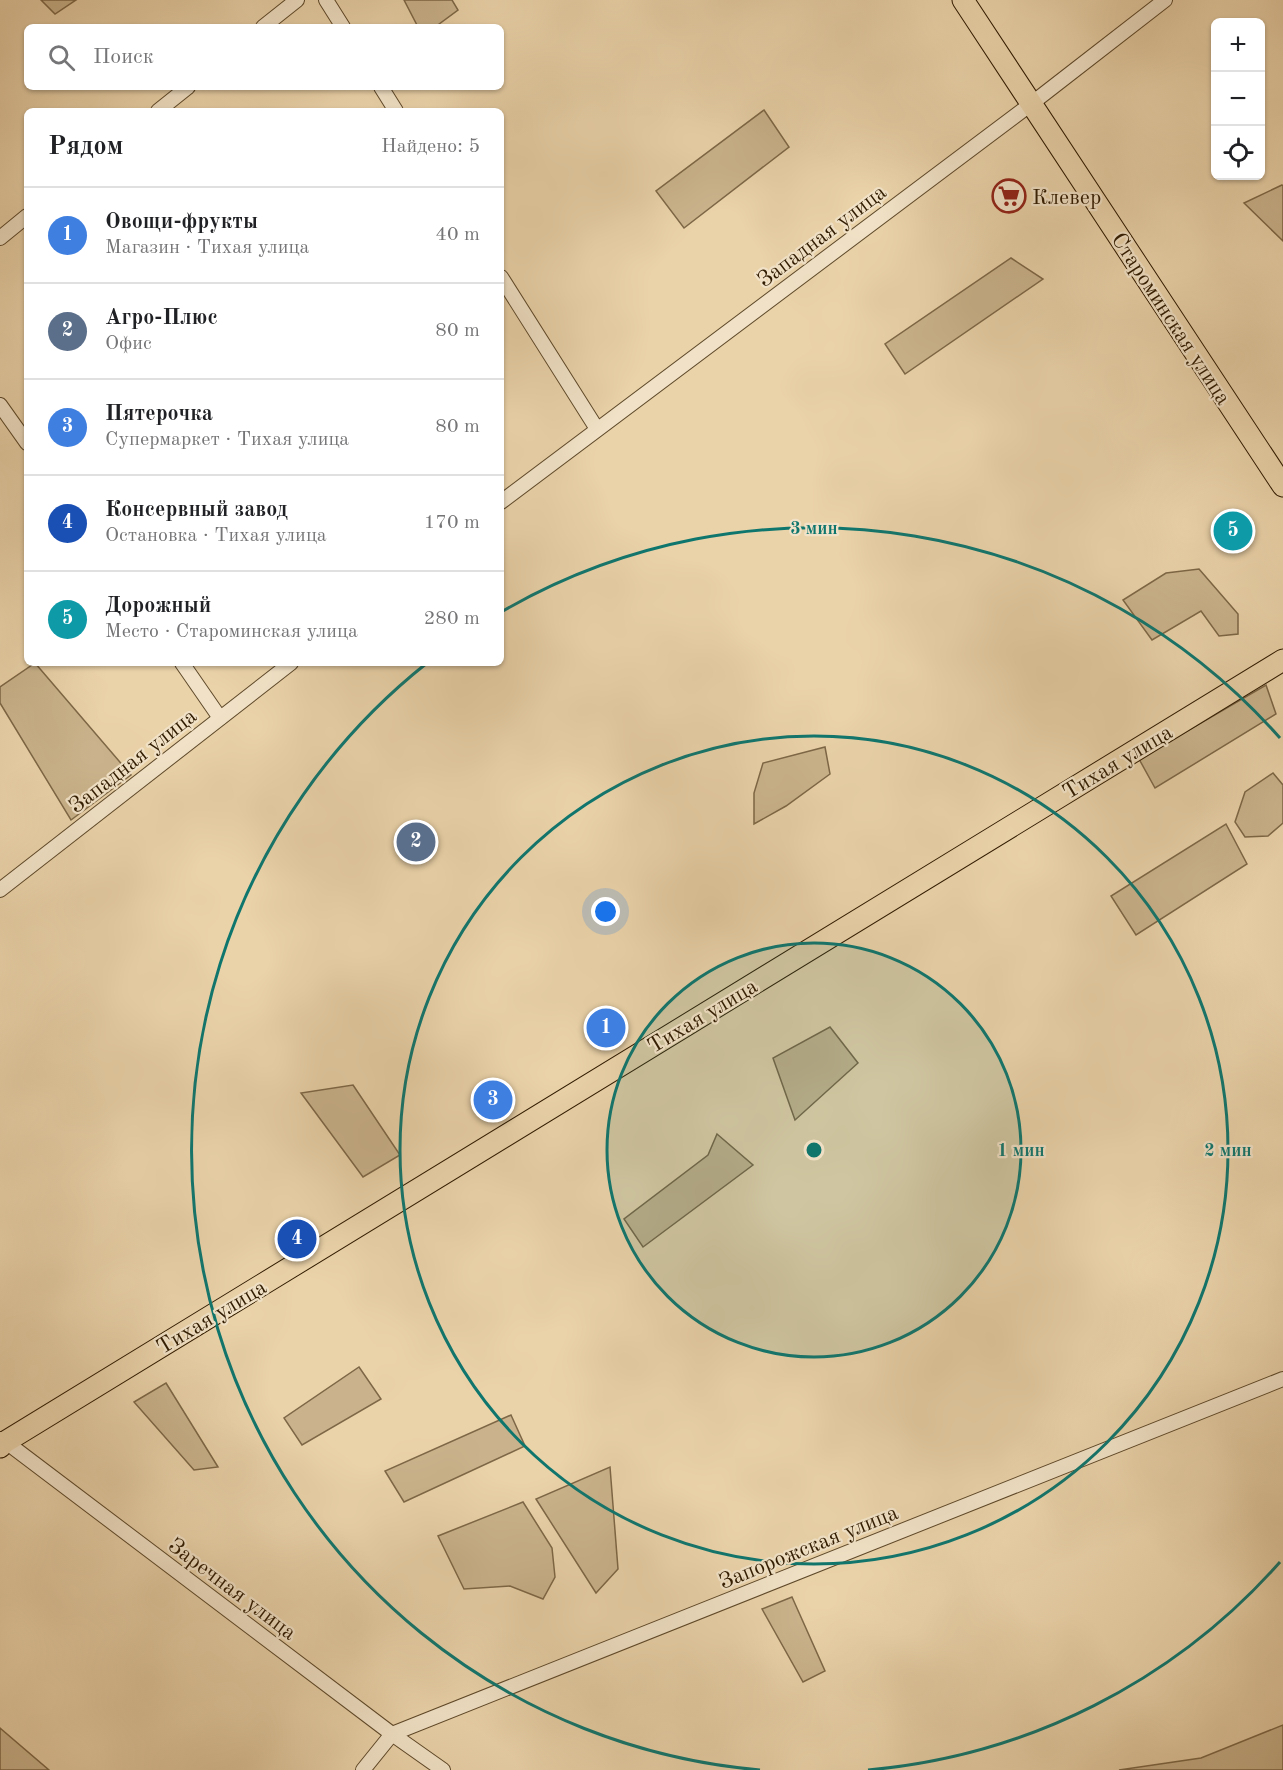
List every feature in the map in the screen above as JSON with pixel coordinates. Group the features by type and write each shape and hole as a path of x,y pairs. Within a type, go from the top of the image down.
{"main road":[{"name":"Староминская улица","path":"963,0 1283,486"},
{"name":"Тихая улица","path":"2,1442 1283,660"}],"street":[{"path":"267,24 297,0"},
{"path":"326,0 341,24"},
{"name":"Западная улица","path":"504,500 1031,104 1165,0"},
{"path":"162,108 184,90"},
{"path":"383,90 394,108"},
{"path":"0,238 24,218"},
{"path":"504,282 597,429"},
{"path":"0,405 24,439"},
{"path":"184,666 220,718"},
{"name":"Западная улица","path":"0,890 287,666"},
{"name":"Запорожская улица","path":"363,1770 392,1734 1283,1379"},
{"name":"Заречная улица","path":"2,1442 443,1770"}],"shaded area":[{"path":"41,0 76,0 55,14"},
{"path":"404,0 452,0 458,10 439,24 416,24"},
{"path":"764,110 789,147 684,228 656,191"},
{"path":"1283,186 1283,241 1244,203"},
{"path":"1011,258 1043,279 905,374 885,344"},
{"path":"1199,569 1238,614 1238,634 1219,636 1201,611 1152,640 1123,600 1166,573"},
{"path":"31,666 38,666 131,775 71,820 0,703 0,687"},
{"path":"1266,685 1276,714 1155,788 1139,759"},
{"path":"825,747 830,774 786,806 754,824 754,793 763,763"},
{"path":"1273,773 1283,785 1283,823 1268,836 1245,837 1235,822 1245,792"},
{"path":"1226,824 1247,864 1136,935 1111,896"},
{"path":"830,1027 858,1063 795,1120 773,1058"},
{"path":"353,1085 400,1155 363,1177 301,1093"},
{"path":"717,1134 753,1165 643,1247 624,1219 708,1155"},
{"path":"359,1367 381,1399 302,1445 284,1418"},
{"path":"166,1383 218,1467 194,1470 134,1402"},
{"path":"511,1415 525,1446 404,1502 385,1471"},
{"path":"610,1467 618,1569 596,1593 536,1499"},
{"path":"523,1502 552,1548 555,1577 543,1599 510,1586 464,1589 438,1536"},
{"path":"792,1597 825,1671 803,1682 762,1609"},
{"path":"1283,1725 1283,1770 1119,1770 1201,1758"},
{"path":"0,1728 49,1770 0,1770"}],"place":[{"name":"Клевер","path":"1009,196"},
{"name":"Дорожный","path":"1233,531"},
{"name":"Агро-Плюс","path":"416,842"},
{"name":"Овощи-фрукты","path":"606,1028"},
{"name":"Пятерочка","path":"493,1100"},
{"name":"Консервный завод","path":"297,1239"}]}
